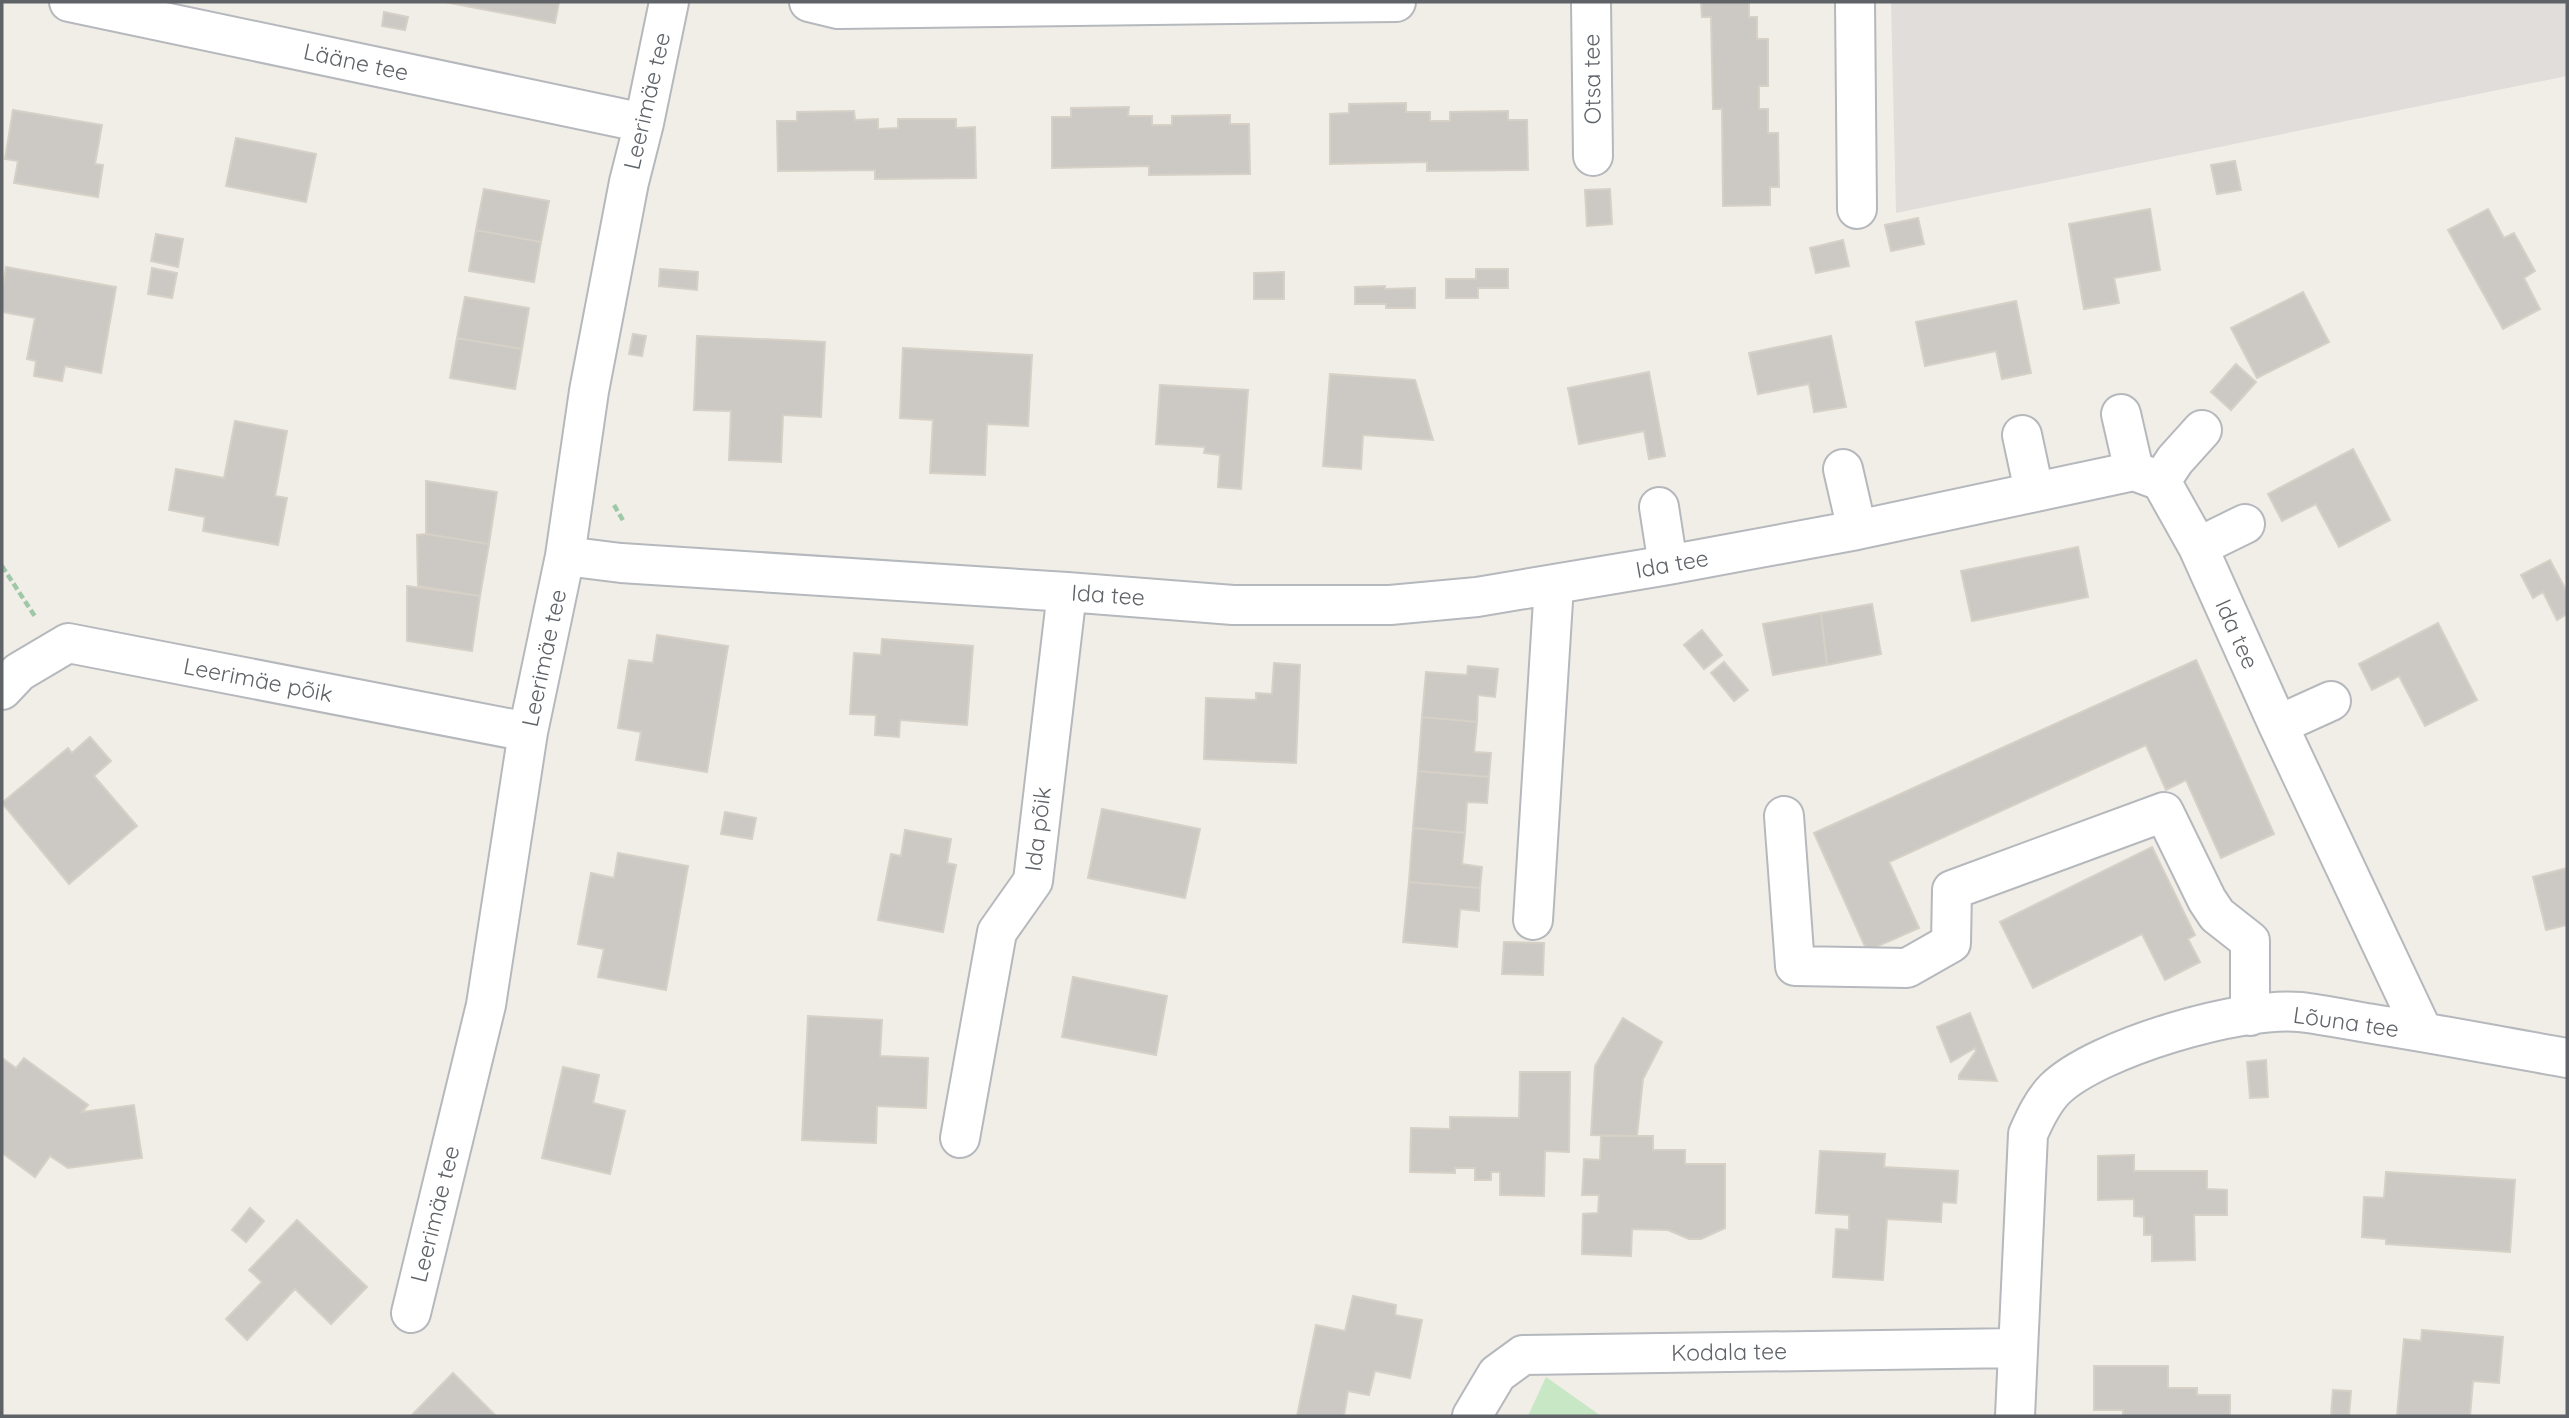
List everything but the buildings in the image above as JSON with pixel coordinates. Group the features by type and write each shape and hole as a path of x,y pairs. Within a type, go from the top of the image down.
{"street":[{"name":"Lääne tee","path":"69,2 644,123"},
{"name":"Leerimäe tee","path":"411,1313 486,1005 528,733 565,556 589,391 629,183 669,2"},
{"path":"809,2 838,9 1396,2"},
{"name":"Otsa tee","path":"1591,2 1593,156"},
{"path":"1855,2 1857,209"},
{"path":"2121,414 2147,476 2175,460 2202,430"},
{"path":"2022,435 2046,498"},
{"path":"1843,469 1857,530"},
{"name":"Ida tee","path":"565,556 621,564 1233,605 1390,605 1477,597 1554,585 2046,498 2147,476 2198,547 2278,725 2423,1032"},
{"path":"1659,507 1668,565"},
{"path":"2198,547 2245,524"},
{"path":"1533,920 1554,585"},
{"name":"Ida põik","path":"960,1138 997,932 1033,881 1067,592"},
{"name":"Leerimäe põik","path":"2,690 19,672 68,643 528,733"},
{"path":"2278,725 2331,701"},
{"path":"1784,816 1795,966 1907,968 1951,943 1952,890 2164,812 2217,915 2250,941 2250,1016"},
{"name":"Lõuna tee","path":"2017,1348 2028,1134 2038,1112 2055,1089 2080,1071 2132,1046 2198,1026 2250,1016 2298,1012 2567,1058"},
{"path":"2015,1416 2017,1348"},
{"name":"Kodala tee","path":"1472,1416 1497,1374 1523,1355 2017,1348"}],"path":[{"path":"2,566 48,637 61,648"}],"shaded area":[{"path":"1891,2 2567,2 2567,76 1896,213"}],"green space":[{"path":"1546,1377 1601,1416 1528,1416"}]}
